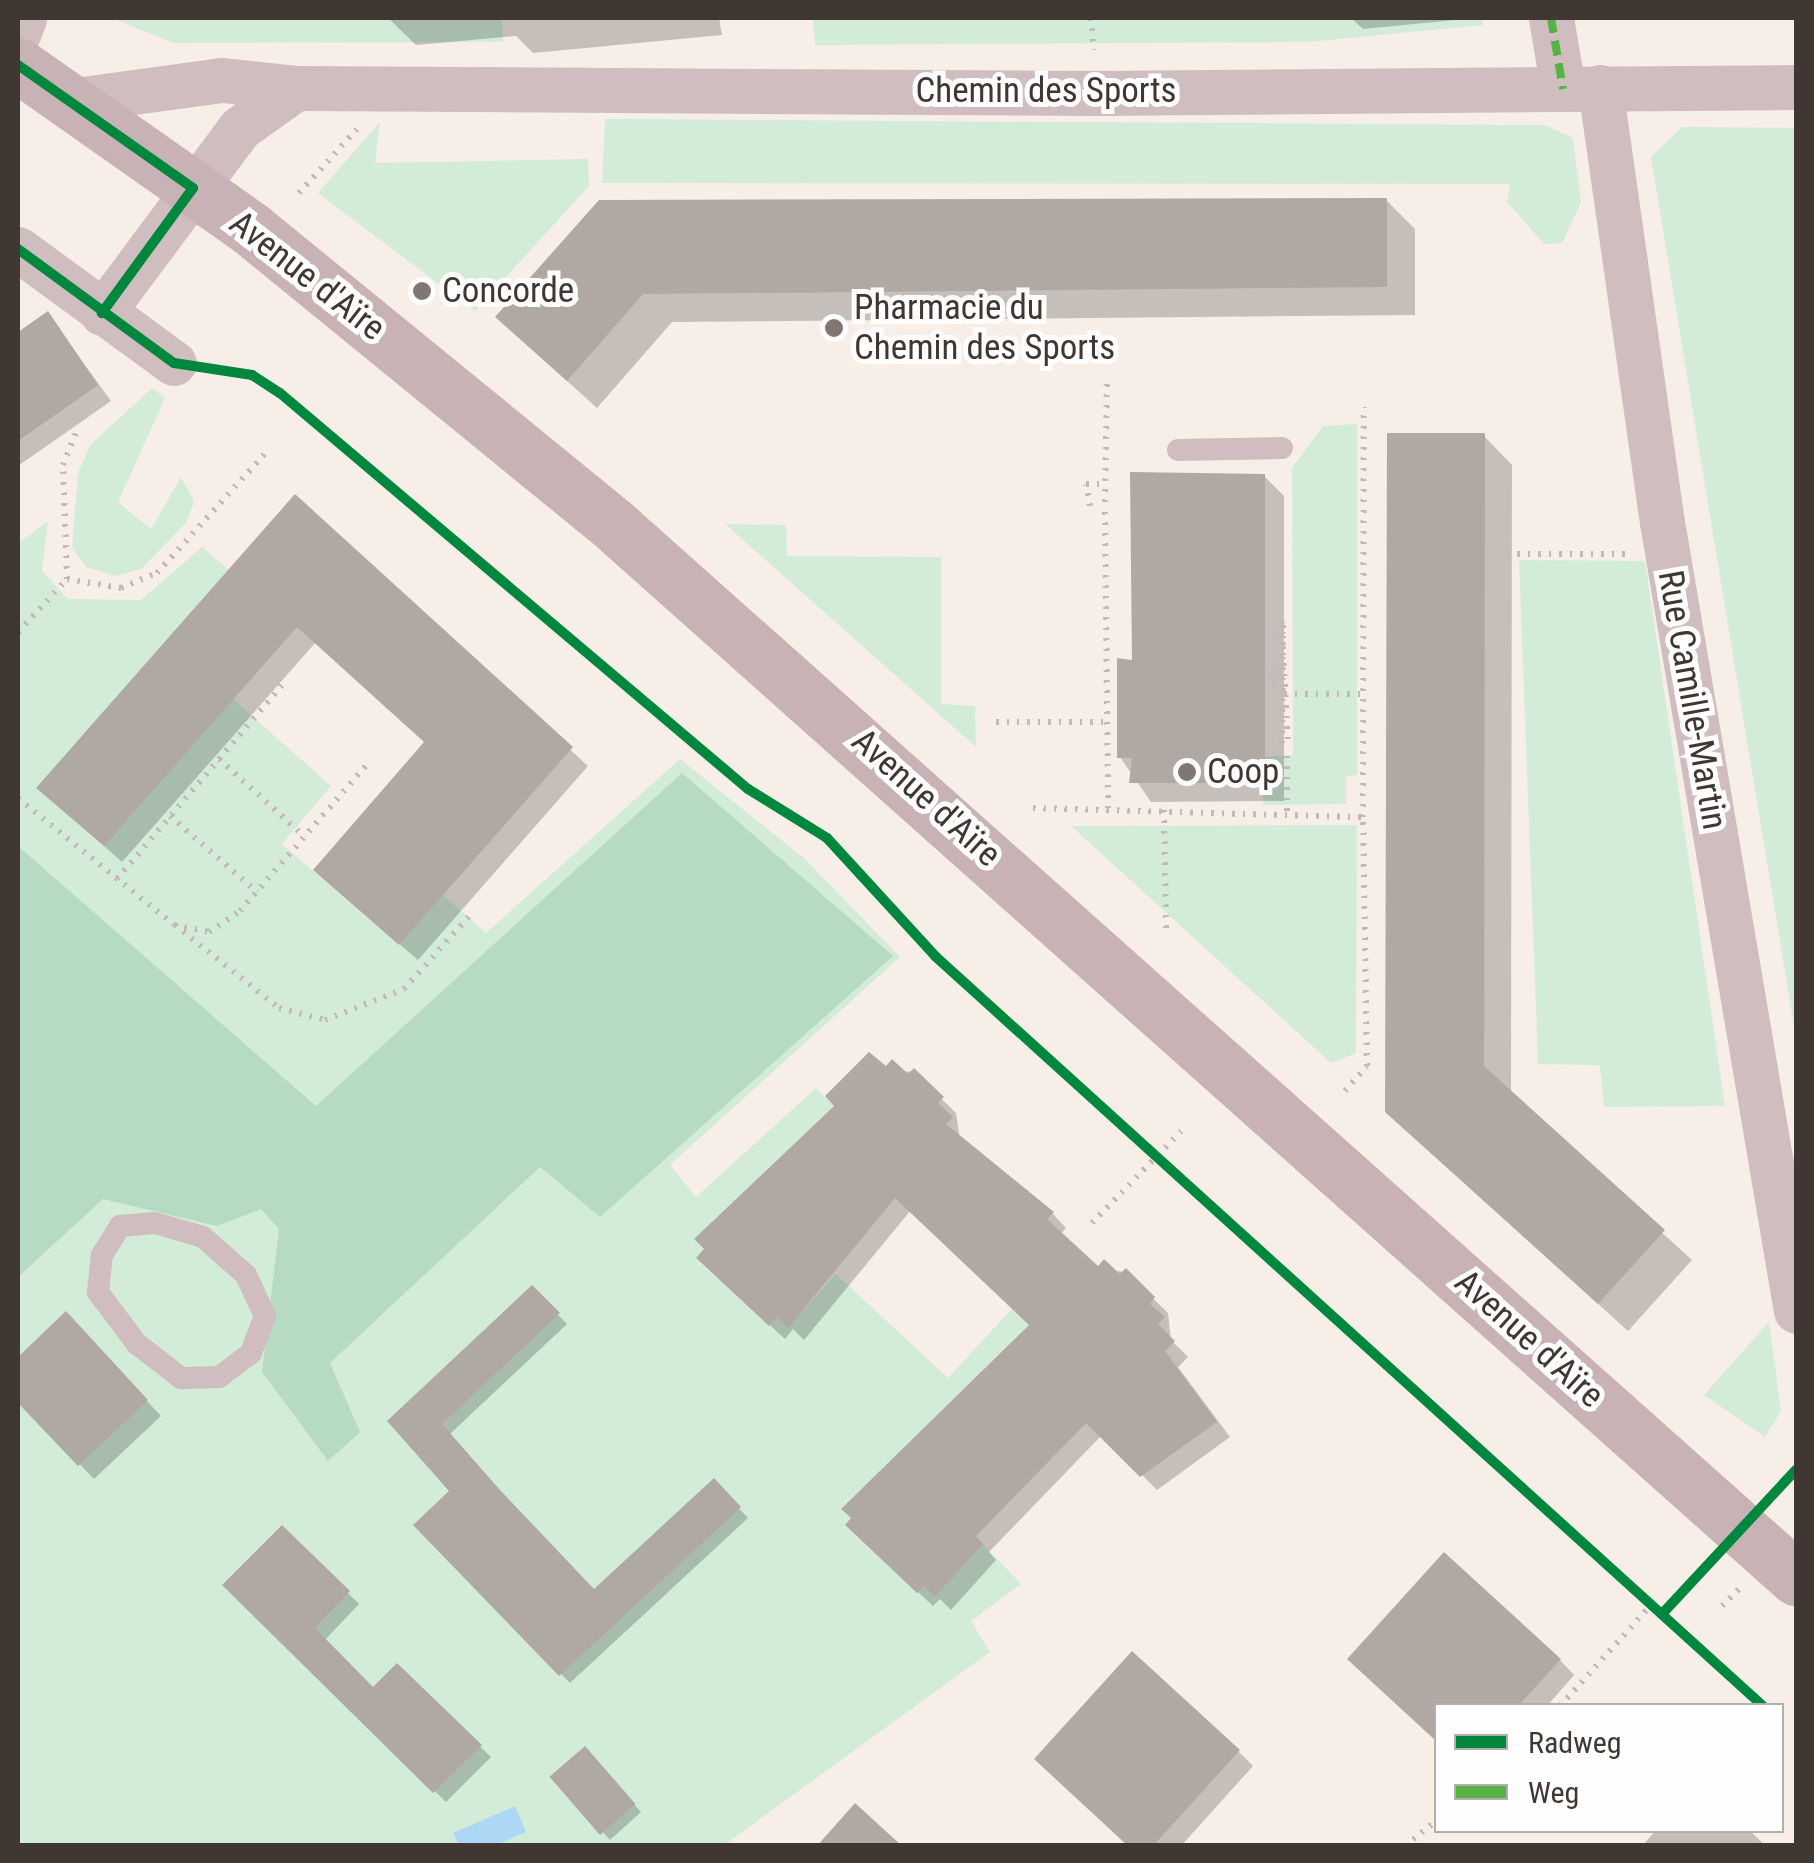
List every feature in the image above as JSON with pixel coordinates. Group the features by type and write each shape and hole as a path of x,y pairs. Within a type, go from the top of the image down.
{"main road":[{"name":"Avenue d'Aïre","path":"18,65 194,188 631,540 1796,1578"}],"street":[{"path":"18,34 24,18"},
{"name":"Rue Camille-Martin","path":"1551,18 1582,88 1662,522 1796,1310"},
{"name":"Chemin des Sports","path":"68,101 222,80 296,88 1796,87"},
{"path":"102,313 240,128 296,88"},
{"path":"18,248 174,363"}],"lane":[{"path":"1178,450 1282,448"},
{"path":"155,1222 204,1237 246,1275 265,1316 251,1353 220,1377 180,1378 137,1344 98,1292 102,1255 120,1226 155,1222"}],"path":[{"path":"1091,18 1094,56"},
{"path":"299,193 362,124"},
{"path":"1105,502 1107,377"},
{"path":"1345,1091 1367,1066 1364,407"},
{"path":"18,632 67,579 63,465 78,431"},
{"path":"67,579 121,588 157,573 268,450"},
{"path":"1090,506 1086,484 1104,484"},
{"path":"1105,512 1108,808"},
{"path":"1508,554 1647,554"},
{"path":"1282,611 1288,694 1285,743 1283,624 1275,623 1274,694 1288,694 1363,694"},
{"path":"117,879 283,684"},
{"path":"996,722 1107,722"},
{"path":"1287,756 1288,816"},
{"path":"219,759 305,837"},
{"path":"174,924 209,932 257,892 370,761"},
{"path":"18,798 279,1008 325,1020 404,989 472,913"},
{"path":"1033,808 1363,817"},
{"path":"1164,810 1166,929"},
{"path":"170,816 257,892"},
{"path":"1092,1223 1182,1130"},
{"path":"1145,1140 1173,1165"},
{"path":"1722,1606 1740,1587"},
{"path":"1638,1592 1662,1614 1672,1602"},
{"path":"1563,1703 1652,1604"},
{"path":"1405,1846 1434,1823"}],"green space":[{"path":"112,18 502,18 503,42 173,43"},
{"path":"813,18 1482,18 1483,25 1309,42 815,45"},
{"path":"605,119 1545,125 1573,138 1581,203 1562,243 1544,244 1507,202 1510,184 602,183"},
{"path":"380,122 375,163 588,159 589,186 475,311 318,193"},
{"path":"1682,127 1796,128 1796,1039 1651,157"},
{"path":"152,388 165,398 118,502 151,529 181,477 194,501 186,523 141,569 115,576 86,567 72,547 78,473 90,445"},
{"path":"1357,424 1357,775 1346,776 1346,804 1263,805 1264,757 1293,755 1292,468 1323,426"},
{"path":"48,521 42,571 68,599 141,600 202,547 229,570 37,788 103,846 233,699 331,786 282,844 399,945 443,895 486,933 680,759 805,859 900,957 670,1165 696,1197 816,1088 834,1106 694,1239 704,1249 696,1259 769,1326 777,1317 788,1327 836,1274 948,1378 1030,1289 1047,1307 841,1509 851,1518 845,1526 917,1593 924,1586 935,1597 983,1544 1021,1584 971,1621 990,1652 724,1845 18,1846 18,544"},
{"path":"725,524 786,525 787,556 941,557 941,704 975,706 976,747"},
{"path":"1519,560 1645,561 1725,1106 1604,1107 1600,1065 1538,1064"},
{"path":"682,773 893,956 600,1217 540,1167 330,1363 360,1432 328,1461 262,1372 279,1229 261,1209 217,1226 103,1199 18,1277 18,846 316,1106"},
{"path":"1357,825 1356,1053 1331,1063 1071,826"},
{"path":"1769,1322 1781,1411 1765,1437 1704,1395"}],"water":[{"path":"515,1806 526,1832 496,1845 459,1845 453,1833"}],"building":[{"path":"1387,198 1387,287 643,294 567,381 495,317 599,200"},
{"path":"48,311 98,385 18,441 18,332"},
{"path":"1387,433 1485,433 1484,1066 1665,1230 1598,1304 1385,1112"},
{"path":"1130,472 1265,474 1265,783 1129,783 1132,758 1117,758 1117,658 1132,660"},
{"path":"295,494 573,747 399,945 313,870 424,742 297,627 104,846 36,788"},
{"path":"869,1052 886,1066 892,1059 908,1074 914,1068 944,1097 938,1103 953,1117 946,1124 1054,1212 1047,1219 1098,1266 1104,1259 1120,1274 1126,1268 1155,1297 1150,1304 1165,1317 1158,1324 1175,1341 1165,1351 1217,1422 1140,1477 1086,1423 976,1536 983,1544 935,1597 924,1586 917,1593 845,1525 851,1518 841,1509 1029,1325 895,1198 788,1328 777,1317 769,1326 696,1258 704,1249 694,1239 834,1106 825,1096"},
{"path":"532,1285 560,1313 442,1424 500,1490 594,1589 714,1478 741,1507 559,1676 413,1525 449,1491 387,1421"},
{"path":"66,1311 148,1400 78,1466 18,1403 18,1357"},
{"path":"282,1525 350,1591 315,1628 373,1687 397,1663 482,1745 433,1793 222,1585"},
{"path":"1444,1552 1561,1659 1521,1703 1434,1703 1434,1739 1347,1659"},
{"path":"1132,1651 1240,1750 1153,1846 1128,1846 1034,1759"},
{"path":"585,1746 636,1804 600,1835 550,1777"},
{"path":"855,1803 902,1846 817,1846"}],"marked path":[{"path":"1551,18 1563,89"}],"cycle path":[{"path":"18,65 193,188 102,313"},
{"path":"18,249 174,363 252,375 280,393 748,789 827,838 935,956 1760,1703"},
{"path":"1662,1614 1796,1470"}],"place":[{"name":"Concorde","path":"422,291"},
{"name":"Pharmacie du Chemin des Sports","path":"834,328"},
{"name":"Coop","path":"1187,772"}]}
